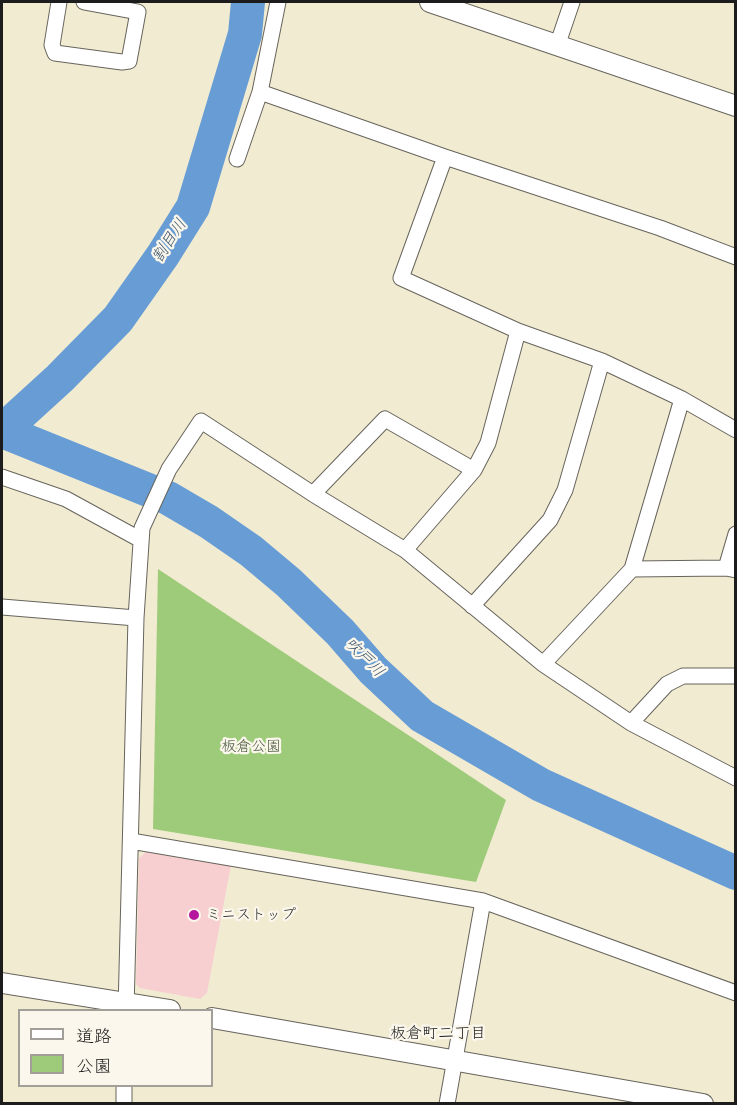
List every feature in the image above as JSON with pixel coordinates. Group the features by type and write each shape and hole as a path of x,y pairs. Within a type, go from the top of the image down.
{"street":[{"path":"59,2 52,45 55,53 129,61 138,12 84,2"},
{"path":"237,159 260,92 278,2"},
{"path":"430,2 735,106"},
{"path":"557,46 572,2"},
{"path":"260,92 445,157 660,228 735,257"},
{"path":"445,157 401,278 518,331 602,361 682,399 735,429"},
{"path":"405,550 474,470 488,443 518,331"},
{"path":"472,606 550,520 565,490 602,361"},
{"path":"543,664 632,569 682,399"},
{"path":"313,494 386,419 474,470"},
{"path":"126,1007 136,618 141,534 169,469 201,421 313,494 405,550 543,664 631,723 735,778"},
{"path":"2,477 66,499 141,534"},
{"path":"632,569 730,569 735,534"},
{"path":"2,607 136,618"},
{"path":"631,723 667,684 683,676 735,676"},
{"path":"131,841 483,901 735,993"},
{"path":"447,1104 483,901"},
{"path":"2,983 126,1007 148,1009"},
{"path":"213,1018 703,1104"},
{"path":"124,1087 124,1104"}],"shaded area":[{"path":"147,851 231,865 207,993 200,999 140,988 136,984 139,858"}],"green space":[{"name":"板倉公園","path":"158,569 506,800 476,882 153,829"}],"waterway":[{"name":"割目川","path":"2,431 60,378 118,319 193,207 245,34 248,2"},
{"name":"吹戸川","path":"2,431 168,498 209,522 251,551 288,582 340,632 373,670 422,716 541,785 736,873"}],"place":[{"name":"ミニストップ","path":"194,915"}],"district":[{"name":"板倉町二丁目","path":"438,1034"}]}
